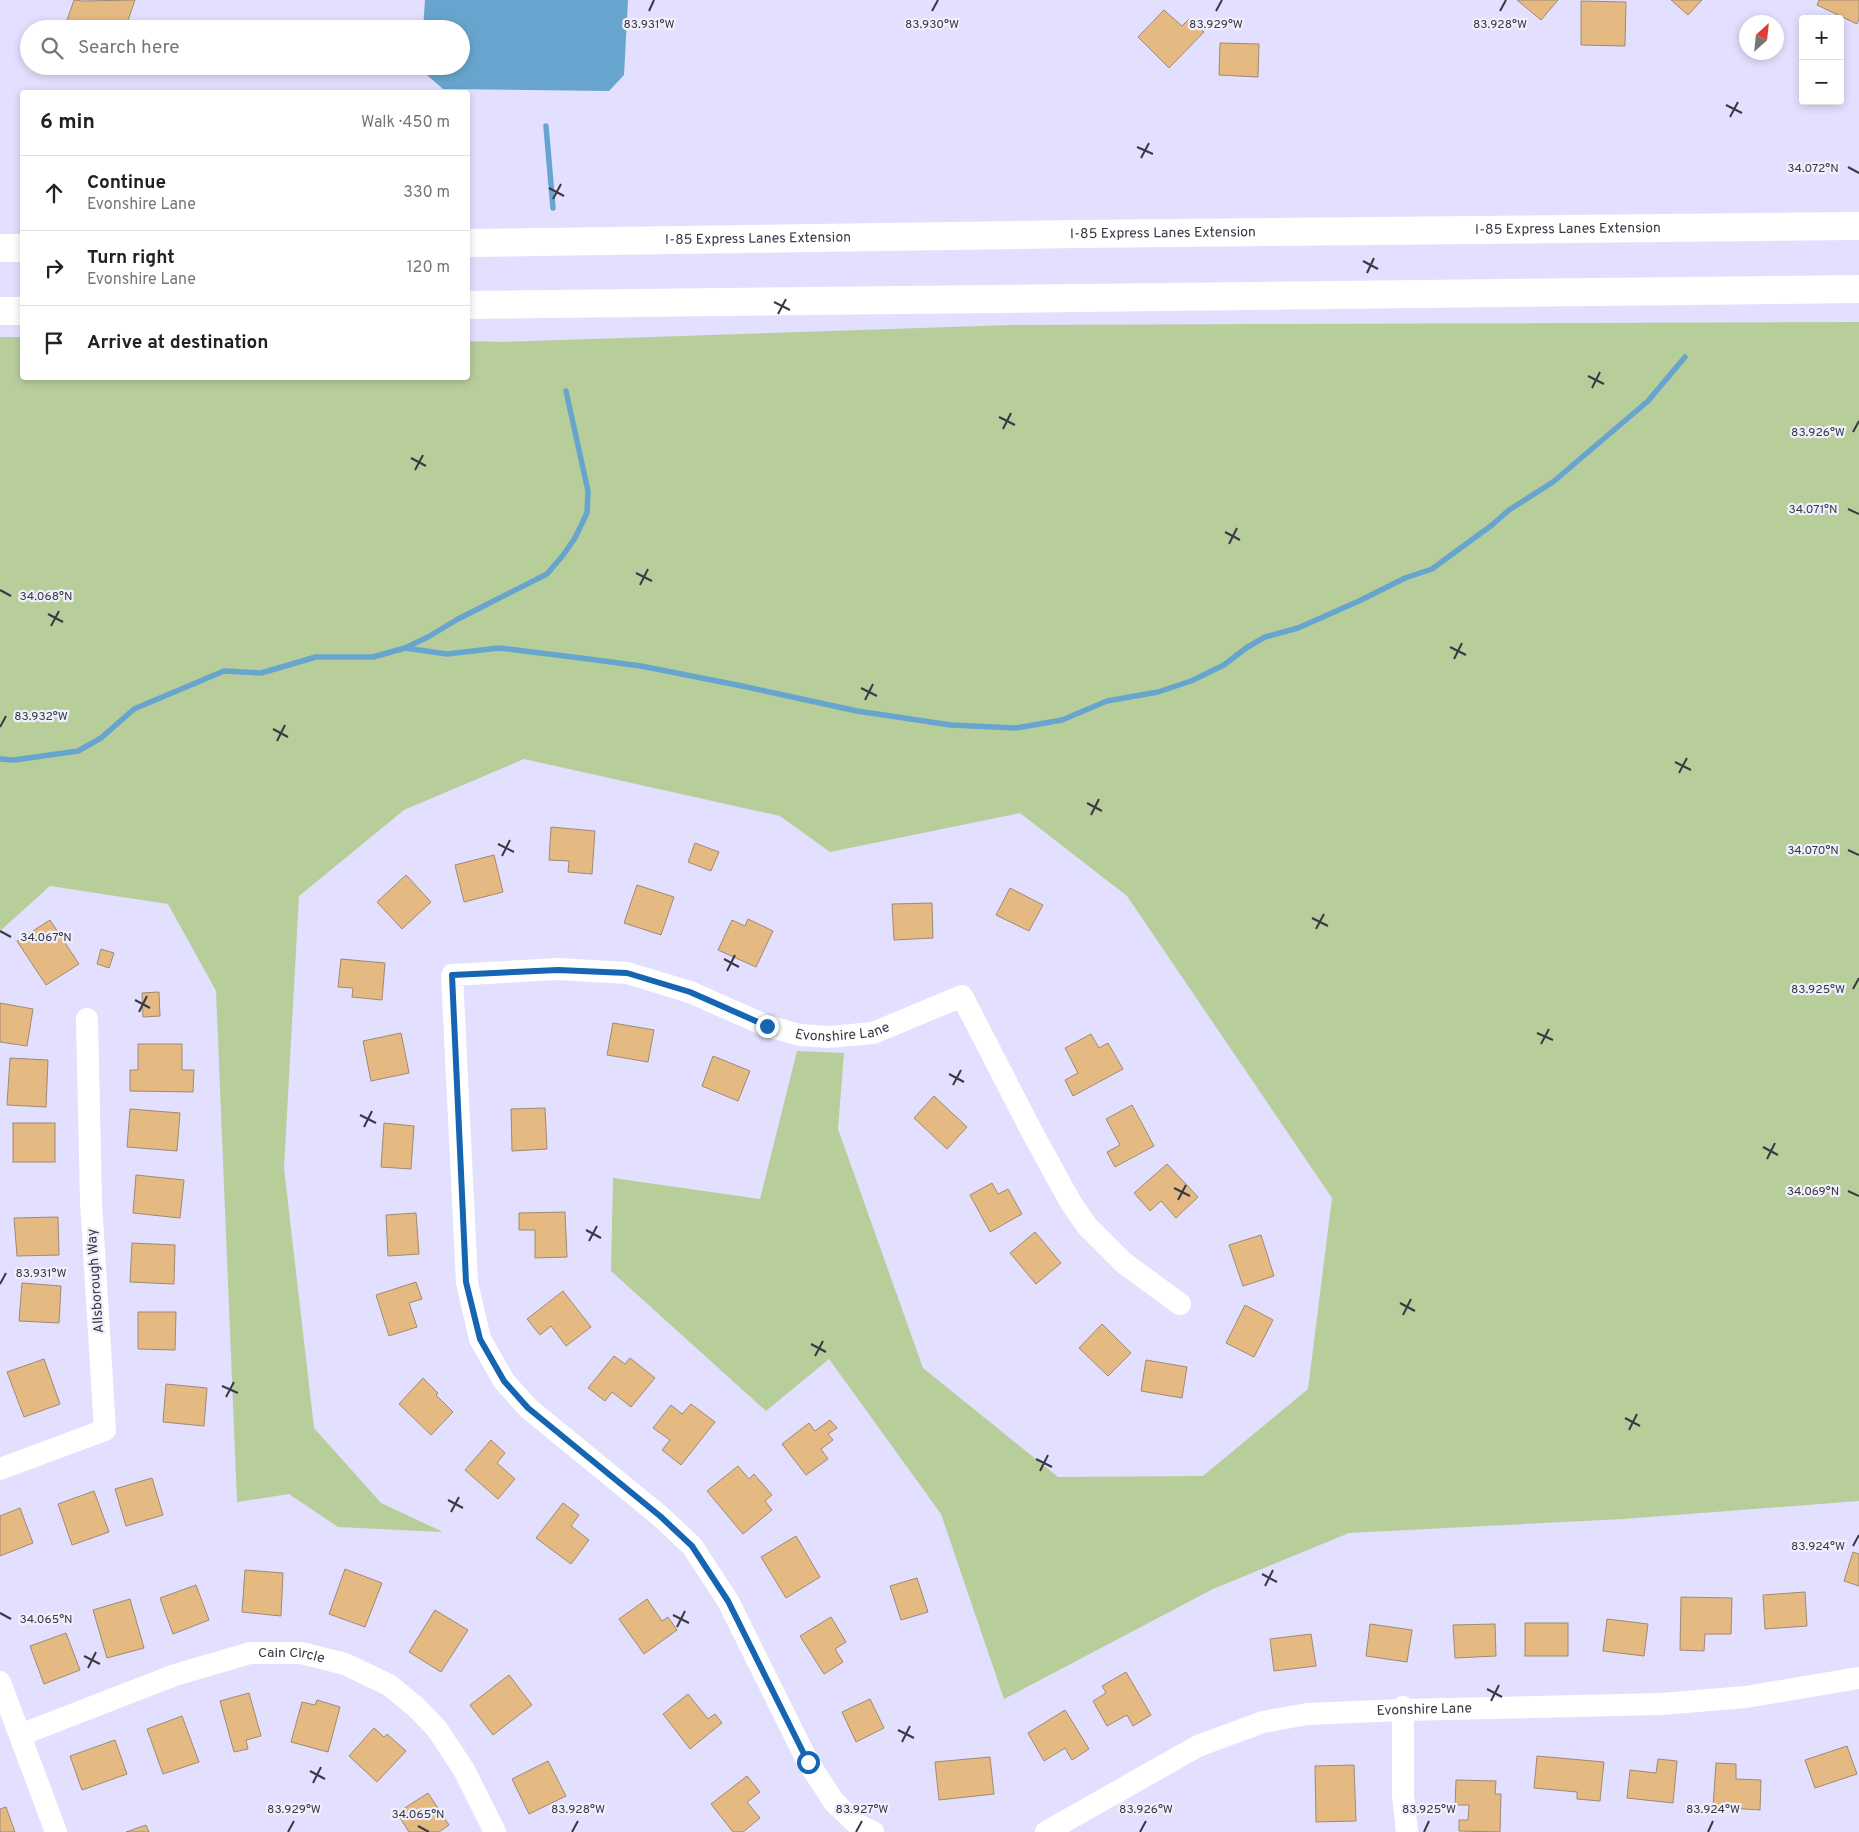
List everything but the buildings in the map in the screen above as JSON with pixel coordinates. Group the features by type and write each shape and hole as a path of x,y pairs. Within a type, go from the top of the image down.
{"highway":[{"name":"I-85 Express Lanes Extension","path":"470,243 1859,226"},
{"path":"0,248 20,248"},
{"path":"470,305 1859,289"},
{"path":"0,312 20,311"}],"street":[{"name":"Evonshire Lane","path":"874,1832 858,1825 834,1802 808,1762 728,1601 692,1546 660,1516 528,1408 504,1381 480,1339 466,1282 452,975 558,970 627,973 690,992 767,1026 800,1035 829,1037 873,1033 962,996 1032,1132 1071,1203 1087,1226 1124,1263 1180,1304"},
{"name":"Allsborough Way","path":"0,1468 105,1430 91,1202 87,1019"},
{"name":"Cain Circle","path":"20,1734 175,1675 250,1652 301,1653 345,1664 389,1685 416,1707 436,1729 464,1770 495,1832"},
{"name":"Evonshire Lane","path":"1046,1832 1198,1746 1263,1722 1307,1714 1403,1708 1661,1704 1746,1697 1858,1678"},
{"path":"0,1682 56,1832"},
{"path":"1403,1708 1403,1795 1407,1832"}],"green space":[{"path":"1859,322 1859,1501 1623,1519 1349,1533 1213,1589 1004,1699 941,1514 829,1359 766,1411 611,1271 613,1178 760,1199 797,1051 844,1053 838,1129 923,1368 1058,1477 1203,1476 1308,1389 1332,1198 1127,896 1020,813 830,852 780,816 524,759 404,810 299,896 284,1168 314,1428 381,1503 443,1532 338,1527 289,1494 237,1502 216,991 168,904 50,886 0,931 0,337 20,337 20,380 470,380 470,341 503,342 1011,325"}],"water":[{"path":"425,0 628,0 624,75 609,91 443,89 427,75 470,75 470,20 424,20"}],"waterway":[{"path":"546,126 553,208"},
{"path":"405,648 447,654 499,648 641,666 857,711 951,725 1016,728 1062,720 1107,701 1158,692 1191,681 1224,665 1246,648 1265,637 1298,628 1405,578 1432,569 1492,525 1509,510 1553,482 1648,401 1685,357"},
{"path":"0,759 14,760 78,751 101,738 134,709 224,671 261,673 316,657 373,657 405,648 547,574 575,538 587,513 588,491 566,391"}],"route":[{"path":"767,1026 690,992 627,973 558,970 452,975 466,1282 480,1339 504,1381 528,1408 660,1516 692,1546 728,1601 808,1762"}]}
